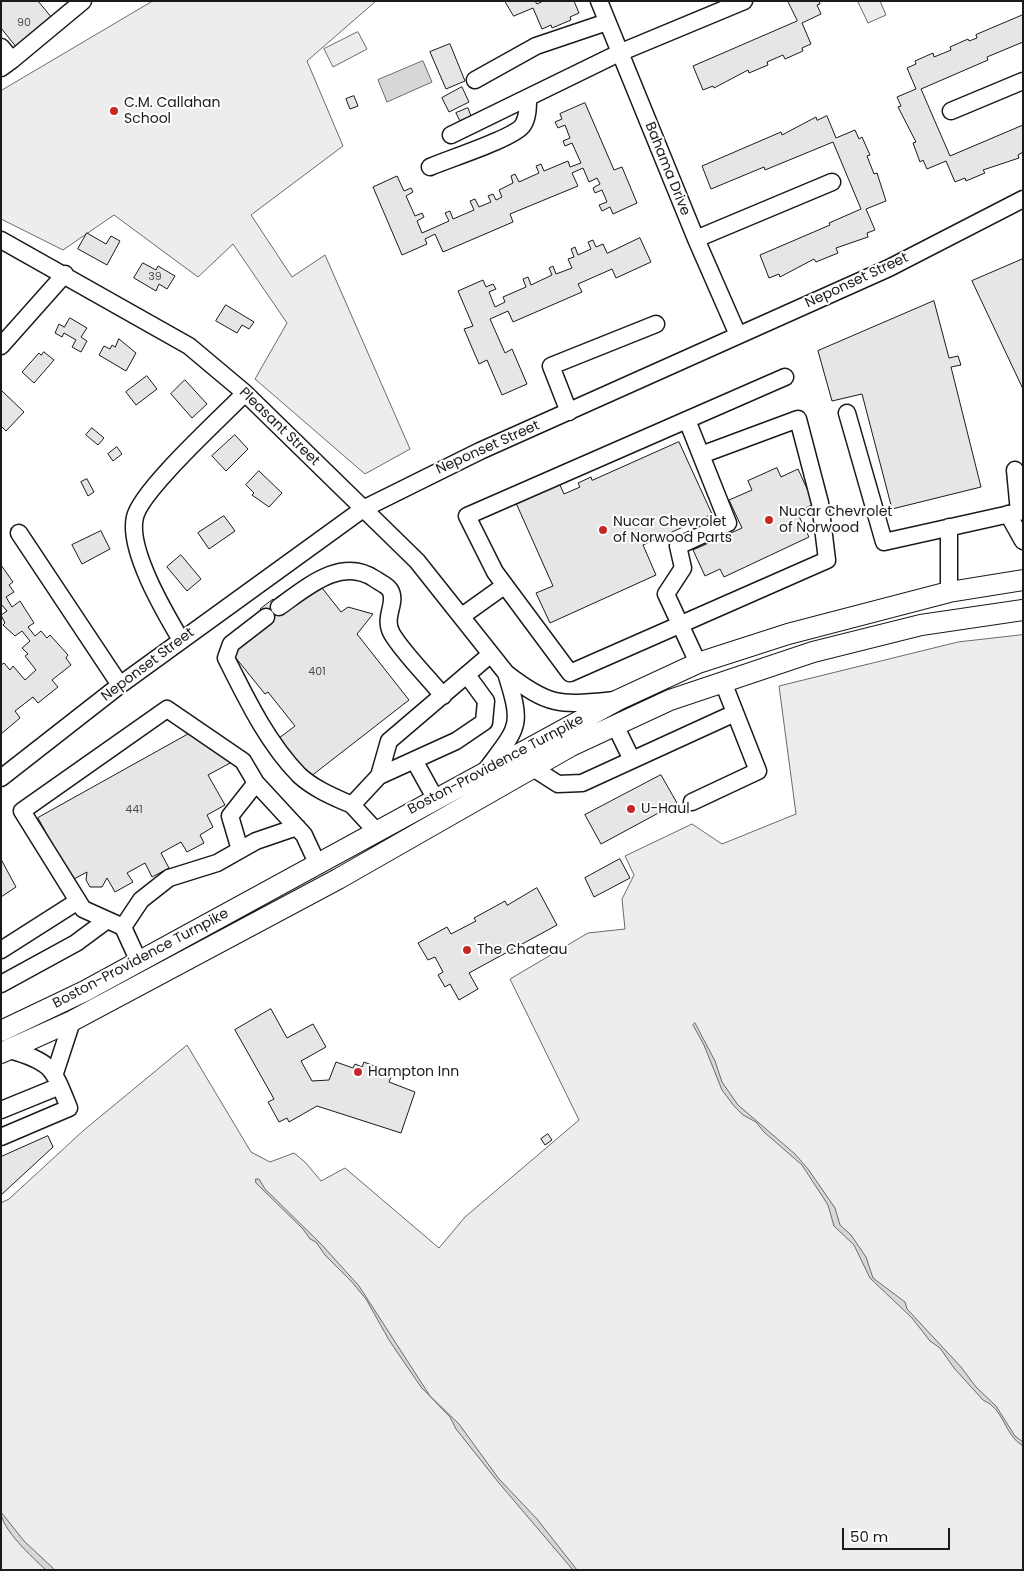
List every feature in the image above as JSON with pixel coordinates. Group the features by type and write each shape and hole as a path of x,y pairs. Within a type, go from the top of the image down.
{"main road":[{"name":"Boston-Providence Turnpike","path":"1,1031 85,991 486,770 618,700 698,663 788,634 949,592 1023,580"},
{"name":"Boston-Providence Turnpike","path":"6,1051 72,1021 338,879 532,768 615,725 670,700 767,666 867,638 922,625 1023,610"}],"street":[{"path":"1,48 6,64 83,1"},
{"name":"Bahama Drive","path":"599,1 696,239 738,335"},
{"path":"451,135 619,53 744,1"},
{"path":"475,80 536,46 607,22"},
{"path":"951,111 1023,81"},
{"path":"430,167 516,132 526,120 528,98"},
{"path":"696,239 832,182"},
{"name":"Neponset Street","path":"1,778 120,685 362,509 480,451 889,268 1023,198"},
{"name":"Pleasant Street","path":"1,240 65,274 189,346 245,393 417,561 506,673 522,686 555,703 618,700"},
{"path":"1,346 65,274"},
{"path":"569,412 551,366 656,324"},
{"path":"701,455 798,419 820,503 827,560 570,673 504,586 467,516 785,377"},
{"path":"181,640 156,596 139,554 135,541 135,517 153,488 245,393"},
{"path":"847,414 884,542 1017,512"},
{"path":"687,420 728,523 678,546 683,568 666,594 698,663"},
{"path":"1015,470 1017,512 1023,541"},
{"path":"949,527 949,592"},
{"path":"20,533 120,685"},
{"path":"279,607 322,576 344,572 367,574 390,588 393,598 387,618 391,633 443,696"},
{"path":"462,616 504,586"},
{"path":"266,617 231,644 226,658 264,728 300,776 327,794 352,805 376,831"},
{"path":"379,776 389,741 492,654"},
{"name":"Pleasant Street","path":"486,770 514,734 517,707 506,673"},
{"path":"352,805 379,776 456,741 484,722 486,701 466,675"},
{"path":"692,802 758,771 723,682"},
{"path":"139,962 123,927 83,909 22,811 167,708 242,760 256,783 304,835 317,863"},
{"path":"532,768 558,784 582,783 735,713"},
{"path":"615,725 632,760"},
{"path":"414,760 435,798"},
{"path":"240,850 230,816 256,783"},
{"path":"123,927 141,900 170,878 217,863 256,841 297,827"},
{"path":"1,950 78,901"},
{"path":"1,984 76,943 107,920"},
{"path":"1,1110 58,1080 72,1021"},
{"path":"1,1136 69,1108 58,1080 36,1057 6,1051"}],"shaded area":[{"path":"153,1 376,1 307,61 343,146 251,215 292,277 325,255 410,449 365,474 255,379 287,323 233,244 198,277 114,215 63,250 1,219 1,91"},
{"path":"880,1 886,15 868,23 858,2"},
{"path":"358,32 367,49 333,67 324,49"},
{"path":"423,61 432,82 387,102 378,80"},
{"path":"1023,635 1023,1570 1,1570 1,1203 9,1199 84,1130 187,1045 251,1152 270,1162 294,1153 305,1162 321,1181 345,1168 439,1248 465,1217 579,1120 510,979 588,933 625,929 622,899 634,875 625,856 692,824 722,844 796,814 779,686 958,642"},
{"path":"695,1023 715,1061 722,1082 738,1105 795,1154 808,1169 835,1208 840,1225 851,1235 866,1257 873,1278 905,1302 907,1309 961,1367 976,1387 996,1406 1015,1436 1023,1442 1023,1446 1012,1435 995,1409 983,1400 954,1368 940,1348 930,1341 912,1318 870,1278 854,1245 834,1226 828,1205 802,1165 764,1132 756,1122 743,1115 734,1106 722,1090 704,1045 693,1025"},
{"path":"256,1179 259,1179 265,1189 321,1244 359,1286 430,1396 459,1424 499,1479 537,1519 577,1570 573,1570 499,1483 456,1429 450,1417 421,1387 389,1340 366,1299 325,1255 316,1242 310,1239 303,1229 256,1183"},
{"path":"1,1512 24,1541 55,1570 46,1570 26,1551 6,1527"}],"building":[{"path":"1,1 38,1 52,18 17,48 1,28"},
{"path":"505,1 535,1 537,4 543,1 574,1 579,13 570,17 571,20 552,28 551,25 542,29 533,8 514,16"},
{"path":"788,1 819,1 820,4 817,5 821,14 802,23 811,44 802,48 803,51 785,59 783,55 767,62 768,65 749,73 748,70 714,88 713,86 703,90 693,66 797,21"},
{"path":"1023,15 1023,42 987,57 988,60 921,89 950,156 1023,125 1023,152 1018,155 1019,158 983,170 985,173 966,181 965,178 955,182 946,161 927,169 923,160 920,162 913,143 916,142 898,107 901,106 897,97 916,89 907,68 916,64 915,61 933,53 934,57 951,50 950,47 968,39 969,41 977,38 976,35"},
{"path":"450,44 465,81 446,89 430,52"},
{"path":"462,87 469,102 449,112 442,98"},
{"path":"354,96 358,106 350,109 346,99"},
{"path":"585,103 614,170 622,167 637,203 613,214 610,207 602,211 599,205 607,202 602,190 595,193 593,188 600,184 597,178 589,182 583,168 572,173 578,186 510,214 513,222 443,252 435,234 425,239 427,244 402,255 373,187 397,176 404,191 411,188 413,192 406,196 415,216 422,213 424,217 417,221 422,233 449,221 445,213 450,211 453,219 474,210 470,201 475,199 479,207 491,202 488,196 493,194 496,200 502,197 499,190 513,183 511,176 515,174 519,182 539,173 536,166 541,164 544,171 568,161 570,167 581,163 572,143 565,146 563,141 570,138 565,125 558,128 555,122 562,119 560,114"},
{"path":"468,108 471,116 460,121 456,113"},
{"path":"827,116 836,138 855,130 859,139 862,137 870,155 867,156 874,174 877,173 886,201 866,209 875,230 867,233 868,237 836,248 838,253 816,262 814,259 780,277 779,274 769,278 760,255 830,225 829,223 861,209 833,142 765,170 764,167 711,189 702,166 781,132 782,135 816,117 817,120"},
{"path":"87,233 106,244 111,236 120,241 107,265 78,249"},
{"path":"640,238 651,262 616,278 612,269 578,284 582,292 513,322 508,311 490,319 505,353 512,349 527,384 502,395 487,360 479,364 464,329 473,326 458,291 483,280 486,287 493,284 496,289 489,292 495,307 505,302 503,297 526,287 523,279 528,277 531,285 552,275 549,268 553,266 556,274 572,268 568,259 574,257 571,249 575,247 578,255 591,249 588,242 593,240 596,247 603,244 607,253"},
{"path":"1023,259 1023,389 972,281"},
{"path":"143,263 156,270 158,266 175,276 167,289 159,284 156,291 134,278"},
{"path":"934,301 949,358 958,356 961,365 951,367 981,487 892,509 862,394 832,401 818,351"},
{"path":"226,305 254,322 249,329 242,325 237,333 216,321"},
{"path":"70,318 87,328 81,337 87,341 81,352 72,347 76,340 64,333 62,337 55,333 59,324 64,327"},
{"path":"119,339 136,353 126,371 99,355 104,346 110,349 112,345 115,347"},
{"path":"44,352 54,360 34,383 22,372 39,353 41,355"},
{"path":"147,376 157,389 136,405 126,392"},
{"path":"185,380 207,404 192,418 171,394"},
{"path":"1,390 24,412 6,431 1,426"},
{"path":"92,428 104,438 98,445 86,435"},
{"path":"235,435 248,449 226,471 212,456"},
{"name":"Nucar Chevrolet of Norwood Parts","path":"679,442 712,514 643,545 656,575 550,623 536,593 553,586 516,503 559,483 564,494 580,487 578,483 591,477 592,480"},
{"path":"117,447 122,454 113,461 108,454"},
{"name":"Nucar Chevrolet of Norwood","path":"777,468 781,477 798,469 814,504 797,512 809,537 724,577 720,569 705,576 693,550 742,528 729,500 752,490 748,481"},
{"path":"259,471 282,493 269,507 252,495 254,493 246,485"},
{"path":"87,479 94,492 88,496 81,482"},
{"path":"224,516 235,531 209,549 198,533"},
{"path":"101,531 110,549 82,564 72,545"},
{"path":"181,555 201,579 187,591 167,567"},
{"path":"1,565 13,582 9,585 14,592 6,597 12,607 20,601 34,623 28,627 35,636 41,631 47,638 50,635 68,655 66,658 71,665 52,680 58,687 38,703 33,697 15,711 20,718 1,734 1,665 4,663 10,670 13,666 25,680 36,670 25,656 28,654 22,648 30,641 22,631 15,636 3,625 5,623 1,615 7,611 1,604"},
{"path":"319,584 341,612 348,607 373,614 357,634 409,700 310,777 279,738 295,726 268,692 265,694 231,652 269,622 260,609 273,599 283,611"},
{"path":"194,731 232,762 208,775 225,805 207,815 213,827 200,835 204,843 187,852 181,842 161,853 169,868 152,877 145,863 127,873 133,882 115,892 107,878 102,887 90,887 86,880 87,872 72,880 38,818"},
{"name":"U-Haul","path":"661,775 677,803 601,844 585,815"},
{"path":"620,859 630,878 594,897 585,878"},
{"path":"1,862 16,887 1,897"},
{"name":"The Chateau","path":"537,888 557,925 469,973 478,989 459,1000 450,984 445,987 438,975 443,972 435,957 428,960 418,943 447,927 451,934 476,921 474,918 505,901 507,905"},
{"name":"Hampton Inn","path":"271,1009 287,1038 313,1024 326,1047 301,1061 312,1081 329,1080 336,1062 353,1068 355,1064 362,1067 364,1062 384,1070 383,1074 391,1077 389,1082 415,1092 401,1133 317,1106 289,1122 287,1118 279,1122 268,1102 274,1099 235,1030"},
{"path":"548,1134 552,1140 545,1145 541,1139"},
{"path":"48,1136 53,1147 1,1195 1,1157"}],"place":[{"name":"C.M. Callahan School","path":"114,111"},
{"name":"Nucar Chevrolet of Norwood","path":"769,520"},
{"name":"Nucar Chevrolet of Norwood Parts","path":"603,530"},
{"name":"U-Haul","path":"631,809"},
{"name":"The Chateau","path":"467,950"},
{"name":"Hampton Inn","path":"358,1072"}]}
